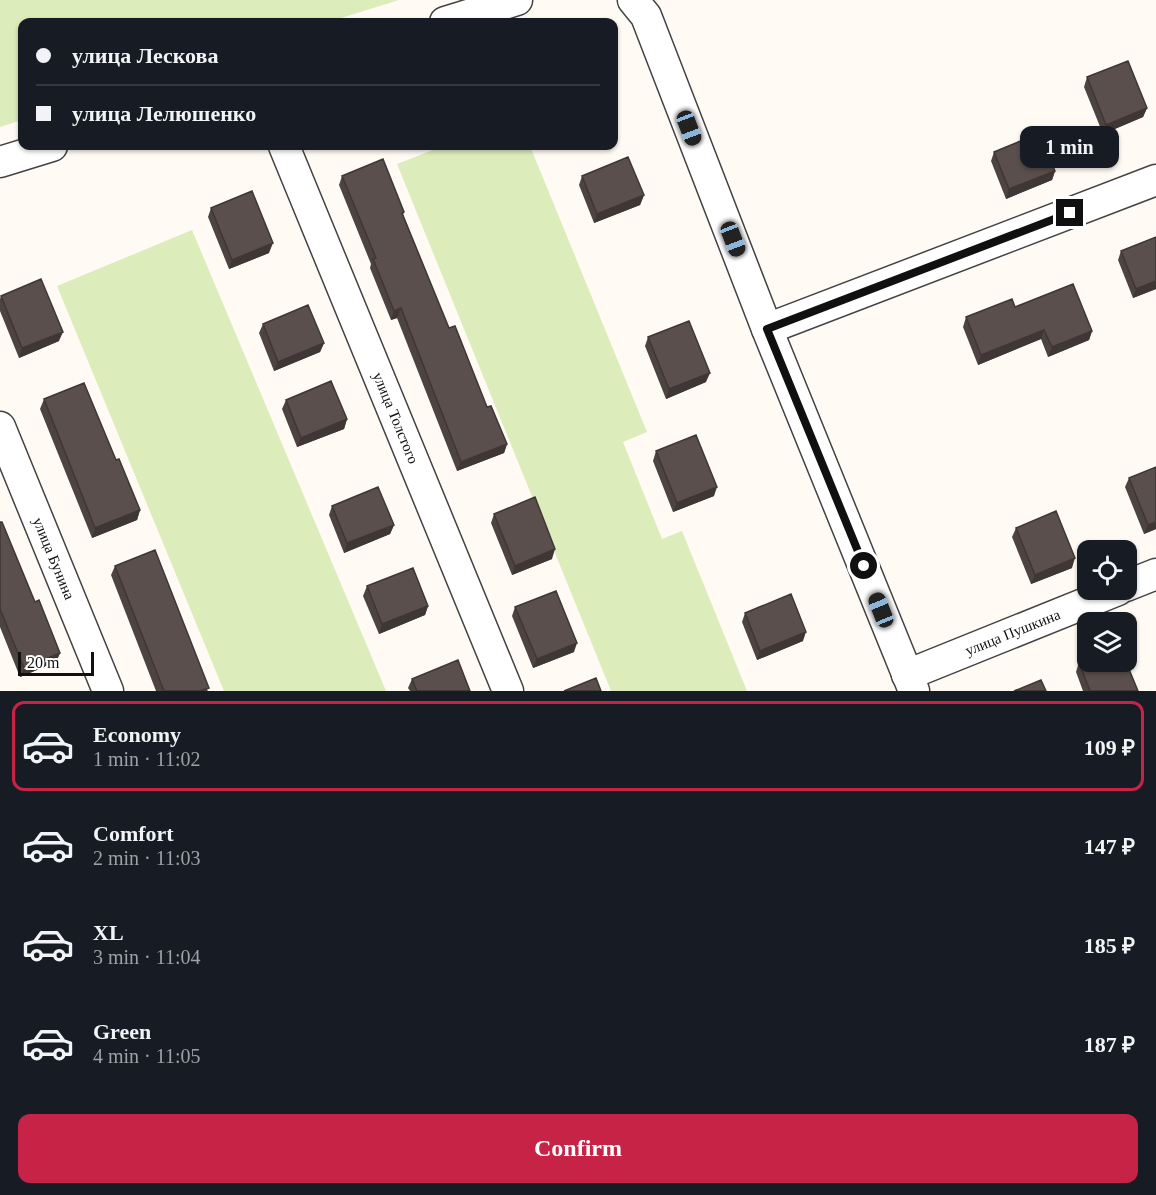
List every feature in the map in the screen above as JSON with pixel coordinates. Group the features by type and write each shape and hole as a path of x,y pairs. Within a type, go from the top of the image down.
{"street":[{"path":"458,18 517,0"},
{"path":"633,0 646,16 767,329 910,683"},
{"path":"0,162 39,150"},
{"name":"улица Толстого","path":"286,150 508,691"},
{"path":"767,329 1156,180"},
{"name":"улица Бунина","path":"0,427 108,691"},
{"path":"1137,582 1156,574"},
{"name":"улица Пушкина","path":"910,683 1096,600"}],"green space":[{"path":"0,0 399,0 341,18 18,18 18,121 0,127"},
{"path":"433,150 532,150 647,432 623,442 662,539 682,531 747,691 611,691 397,164"},
{"path":"192,230 386,691 224,691 57,286"}],"building":[{"path":"1128,61 1147,108 1106,125 1087,77"},
{"path":"1040,133 1055,171 1009,189 994,152"},
{"path":"628,157 644,195 597,214 582,176"},
{"path":"383,159 404,212 402,213 449,328 455,326 487,407 491,406 507,444 461,462 401,308 394,311 373,259 376,258 342,176"},
{"path":"252,191 273,243 232,260 211,208"},
{"path":"1156,237 1156,281 1136,289 1121,251"},
{"path":"41,279 63,332 22,348 1,296"},
{"path":"1073,284 1092,331 1052,347 1044,330 981,355 966,317 1012,299 1015,307"},
{"path":"308,305 324,343 278,362 263,324"},
{"path":"689,321 710,373 669,389 648,337"},
{"path":"331,381 347,419 301,438 286,400"},
{"path":"84,383 140,510 95,528 44,399"},
{"path":"696,435 717,487 677,503 656,451"},
{"path":"1156,467 1156,522 1148,525 1129,478"},
{"path":"378,487 394,525 347,543 332,506"},
{"path":"535,497 555,549 515,566 494,514"},
{"path":"1056,511 1075,558 1035,575 1016,528"},
{"path":"0,522 2,522 35,602 39,600 60,653 24,668 0,609"},
{"path":"155,550 209,688 201,691 164,691 115,566"},
{"path":"413,568 428,606 382,624 367,586"},
{"path":"556,591 577,643 537,659 515,607"},
{"path":"791,594 806,632 760,651 745,613"},
{"path":"458,660 470,691 417,691 412,679"},
{"path":"1083,672 1130,672 1138,691 1090,691"},
{"path":"596,678 601,691 564,691"},
{"path":"1041,680 1046,691 1014,691"}],"route":[{"path":"864,566 767,329 1070,213"}]}
